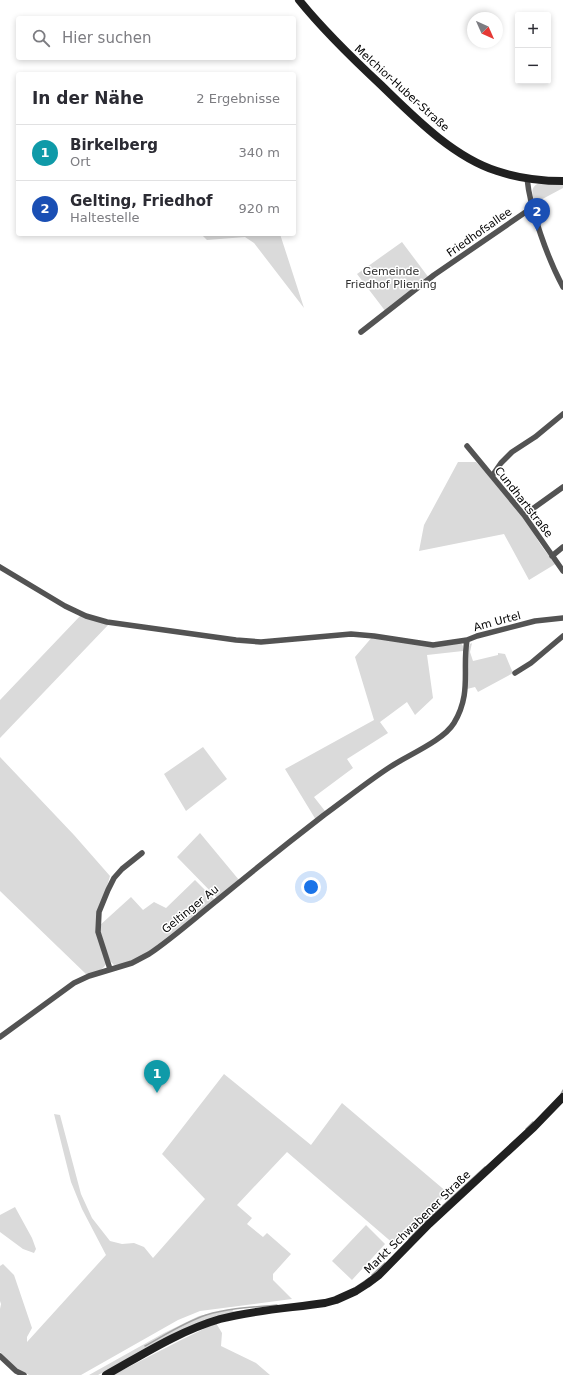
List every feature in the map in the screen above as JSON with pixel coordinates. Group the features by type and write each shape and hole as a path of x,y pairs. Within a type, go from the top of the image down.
{"main road":[{"name":"Melchior-Huber-Straße","path":"299,0 319,24 346,52 423,125 460,152 483,166 496,171 527,178 563,181"},
{"name":"Markt Schwabener Straße","path":"106,1375 180,1334 201,1325 236,1315 325,1303 356,1291 379,1275 429,1224 534,1127 563,1097"}],"street":[{"path":"527,178 532,207 550,258 563,287"},
{"name":"Friedhofsallee","path":"361,332 434,275 532,207"},
{"path":"492,476 501,463 512,452 535,438 563,414"},
{"name":"Cundhartstraße","path":"467,446 524,515 563,571"},
{"path":"524,515 563,487"},
{"path":"552,556 563,547"},
{"path":"0,567 65,606 86,616 107,622 236,640 261,642 351,634 433,645 467,640"},
{"name":"Am Urtel","path":"380,773 440,737 454,723 460,711 465,692 467,640 535,621 563,618"},
{"path":"514,673 531,663 563,636"},
{"name":"Geltinger Au","path":"0,1037 74,983 89,976 132,963 157,949 258,866 380,773"},
{"path":"110,969 98,932 99,912 114,878 142,853"},
{"path":"0,1356 16,1371 24,1375"}],"green space":[{"path":"541,182 563,183 563,188 535,203 533,188"},
{"path":"203,236 281,236 304,308 254,243 245,237 207,240"},
{"name":"Gemeinde Friedhof Pliening","path":"402,242 429,278 386,312 357,274"},
{"path":"458,462 476,462 482,468 501,488 527,522 546,553 557,563 529,580 504,534 419,551 424,525"},
{"path":"81,615 110,623 0,738 0,700"},
{"path":"373,636 434,647 461,643 463,646 463,651 427,655 433,698 415,715 407,702 380,722 388,733 347,759 353,768 314,797 325,811 316,820 285,769 374,720 355,657"},
{"path":"472,643 470,652 473,661 498,655 498,653 505,654 513,673 478,692 475,687 467,689 468,649"},
{"path":"203,747 227,779 186,811 164,774"},
{"path":"0,757 74,835 110,876 96,924 106,964 98,971 87,975 0,891"},
{"path":"200,833 239,880 217,898 177,857"},
{"path":"195,880 215,900 143,956 122,964 114,965 110,961 99,931 99,926 131,897 143,910 154,902 166,908"},
{"path":"224,1074 311,1145 342,1103 448,1193 395,1245 287,1152 237,1205 252,1218 247,1224 263,1237 267,1233 291,1254 273,1274 273,1280 292,1299 200,1311 178,1320 81,1375 29,1375 13,1366 0,1352 0,1266 3,1264 14,1275 32,1328 27,1337 27,1342 106,1255 82,1209 71,1182 54,1114 60,1115 81,1194 92,1218 110,1241 122,1244 134,1243 144,1247 153,1258 205,1199 162,1154"},
{"path":"15,1207 32,1238 36,1249 34,1253 23,1249 0,1232 0,1215"},
{"path":"366,1225 385,1244 352,1280 332,1261"},
{"path":"232,1309 234,1312 180,1331 98,1375 89,1375 164,1333 199,1316"},
{"path":"216,1323 222,1333 221,1346 256,1363 270,1375 113,1375 183,1339"}],"waterway":[{"path":"561,1094 563,1090"},
{"path":"526,1129 533,1122"},
{"path":"409,1239 425,1222 485,1167"},
{"path":"372,1275 385,1263"},
{"path":"356,1287 369,1278"},
{"path":"145,1346 183,1325 206,1315 233,1309 277,1305"}],"place":[{"name":"Gelting, Friedhof","path":"537,231"},
{"name":"Birkelberg","path":"157,1093"}]}
